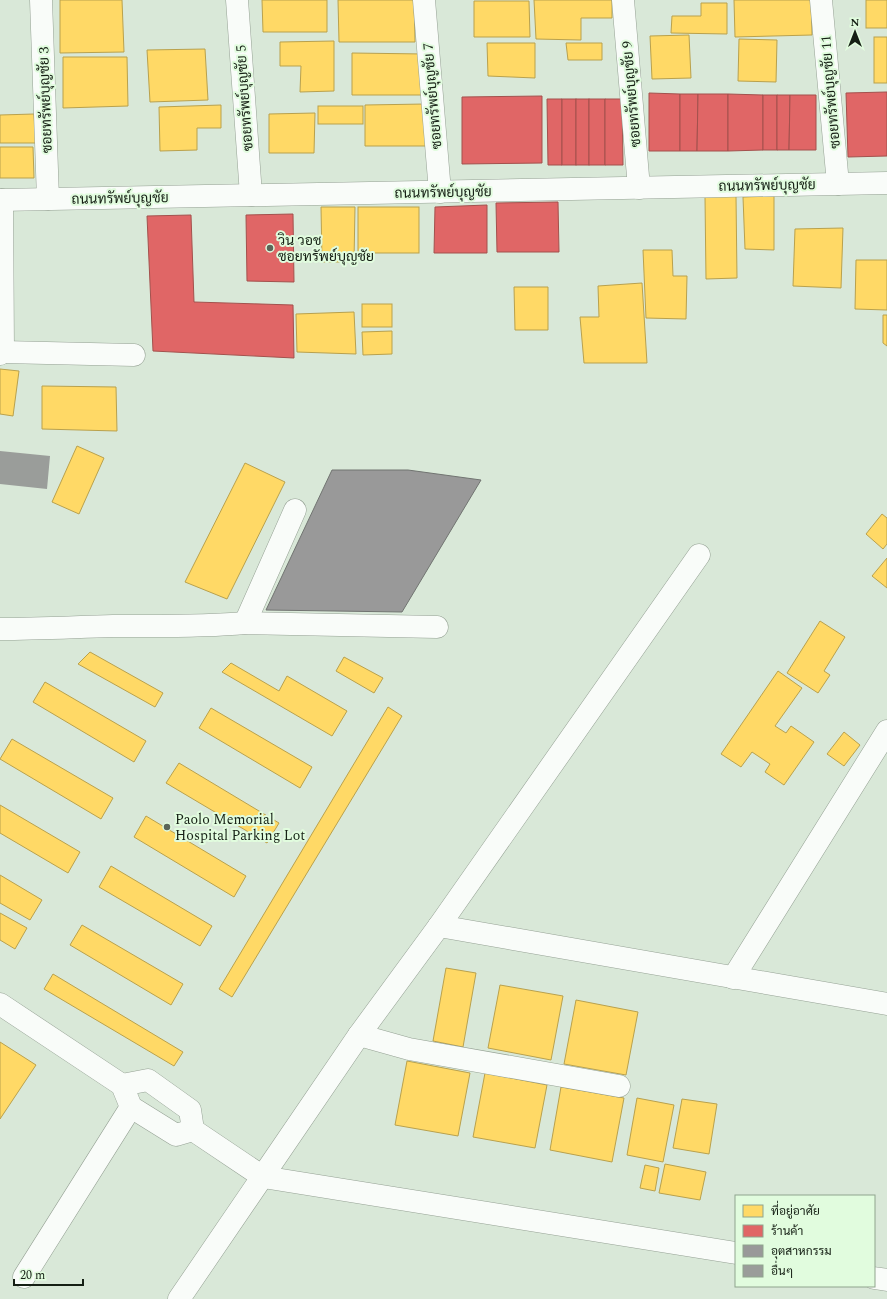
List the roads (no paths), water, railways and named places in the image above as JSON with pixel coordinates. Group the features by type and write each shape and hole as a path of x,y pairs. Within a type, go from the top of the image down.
{"street":[{"name":"ซอยทรัพย์บุญชัย 3","path":"41,0 48,199"},
{"name":"ซอยทรัพย์บุญชัย 5","path":"237,0 251,196"},
{"name":"ซอยทรัพย์บุญชัย 7","path":"424,0 440,192"},
{"name":"ซอยทรัพย์บุญชัย 9","path":"623,0 639,188"},
{"name":"ซอยทรัพย์บุญชัย 11","path":"821,0 838,184"},
{"name":"ถนนทรัพย์บุญชัย","path":"1,200 887,183"},
{"path":"1,200 2,353 134,355"},
{"path":"245,623 295,510"},
{"path":"179,1299 359,1035 439,926 699,555"},
{"path":"0,629 220,625 245,623 437,627"},
{"path":"733,978 887,731"},
{"path":"439,926 887,1004"},
{"path":"0,1004 122,1085 131,1107 176,1135 193,1130"},
{"path":"359,1035 404,1048 619,1086"},
{"path":"122,1085 148,1080 190,1110 193,1130 263,1177 735,1254"},
{"path":"24,1277 131,1107"},
{"path":"875,1278 887,1280"}],"place":[{"name":"วิน วอช ซอยทรัพย์บุญชัย","path":"270,248"},
{"name":"Paolo Memorial Hospital Parking Lot","path":"167,827"}]}
